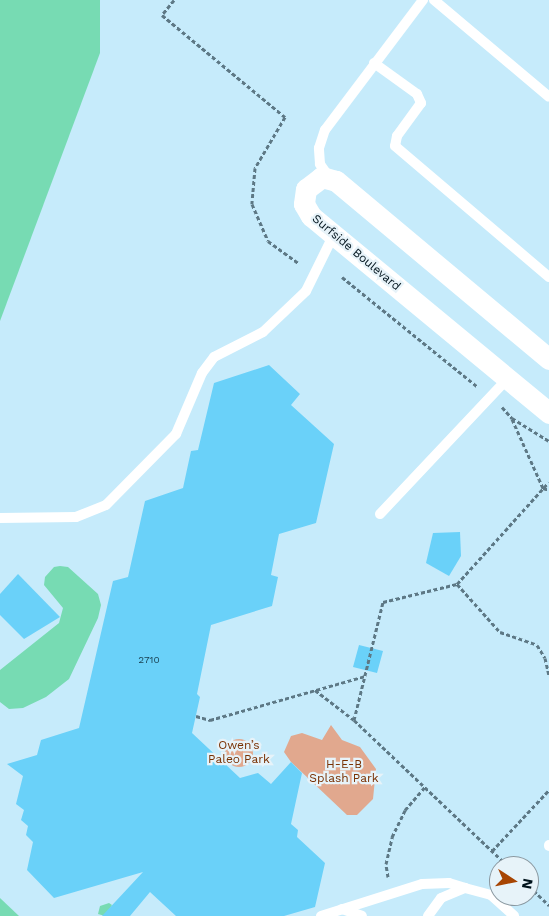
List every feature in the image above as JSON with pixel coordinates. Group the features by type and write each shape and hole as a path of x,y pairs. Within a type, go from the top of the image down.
{"street":[{"name":"Surfside Boulevard","path":"330,178 322,177 310,184 304,204 311,216 549,413"},
{"path":"330,178 549,359"}],"lane":[{"path":"330,178 320,164 318,148 325,130 423,0"},
{"path":"434,0 549,97"},
{"path":"374,63 417,94 420,103 397,136 395,146 549,277"},
{"path":"0,518 76,517 106,506 176,434 202,373 214,358 263,332 306,291 334,234"},
{"path":"380,514 507,379"},
{"path":"321,916 422,884 449,883 491,895 514,916"},
{"path":"428,916 441,898 465,888"},
{"path":"342,909 362,916"}],"path":[{"path":"174,0 162,15 285,116 254,168 252,204 268,241 298,263"},
{"path":"342,278 490,397 512,418 549,441"},
{"path":"512,418 543,488 549,490"},
{"path":"354,720 383,602 457,584 549,482"},
{"path":"457,584 500,632 537,645 545,658 549,676"},
{"path":"196,716 210,720 365,676"},
{"path":"315,690 354,720 497,856"},
{"path":"390,885 386,864 389,843 405,810 425,787"},
{"path":"492,851 549,790"},
{"path":"539,896 549,905"}],"green space":[{"name":"H-E-B Splash Park","path":"331,725 342,740 360,747 376,769 373,799 357,815 347,815 291,762 284,752 291,736 302,733 322,740"},
{"name":"Owen’s Paleo Park","path":"239,739 249,743 253,753 249,763 239,767 229,763 225,753 229,743"}],"shaded area":[{"path":"0,0 100,0 100,53 0,321"},
{"path":"54,567 68,567 98,594 101,605 98,618 69,679 46,697 23,708 9,709 0,702 0,670 59,623 63,608 44,585 45,577"},
{"path":"0,898 19,916 0,916"},
{"path":"109,903 112,905 105,916 98,914 100,906"}],"building":[{"path":"269,365 300,394 291,405 334,444 316,523 279,534 271,575 278,577 272,606 211,625 197,694 200,697 192,733 240,778 258,773 271,784 291,762 302,773 291,824 298,830 297,837 325,863 315,907 284,916 176,916 150,892 130,916 102,916 143,872 54,898 27,870 33,842 26,835 28,826 21,820 24,810 16,804 23,776 7,764 37,755 41,740 79,728 113,581 128,577 145,501 183,488 191,451 198,450 214,383"},
{"path":"460,532 461,556 449,576 426,563 433,533"},
{"path":"18,574 60,617 24,639 0,615 0,594"},
{"path":"359,645 383,651 377,673 353,667"}]}
